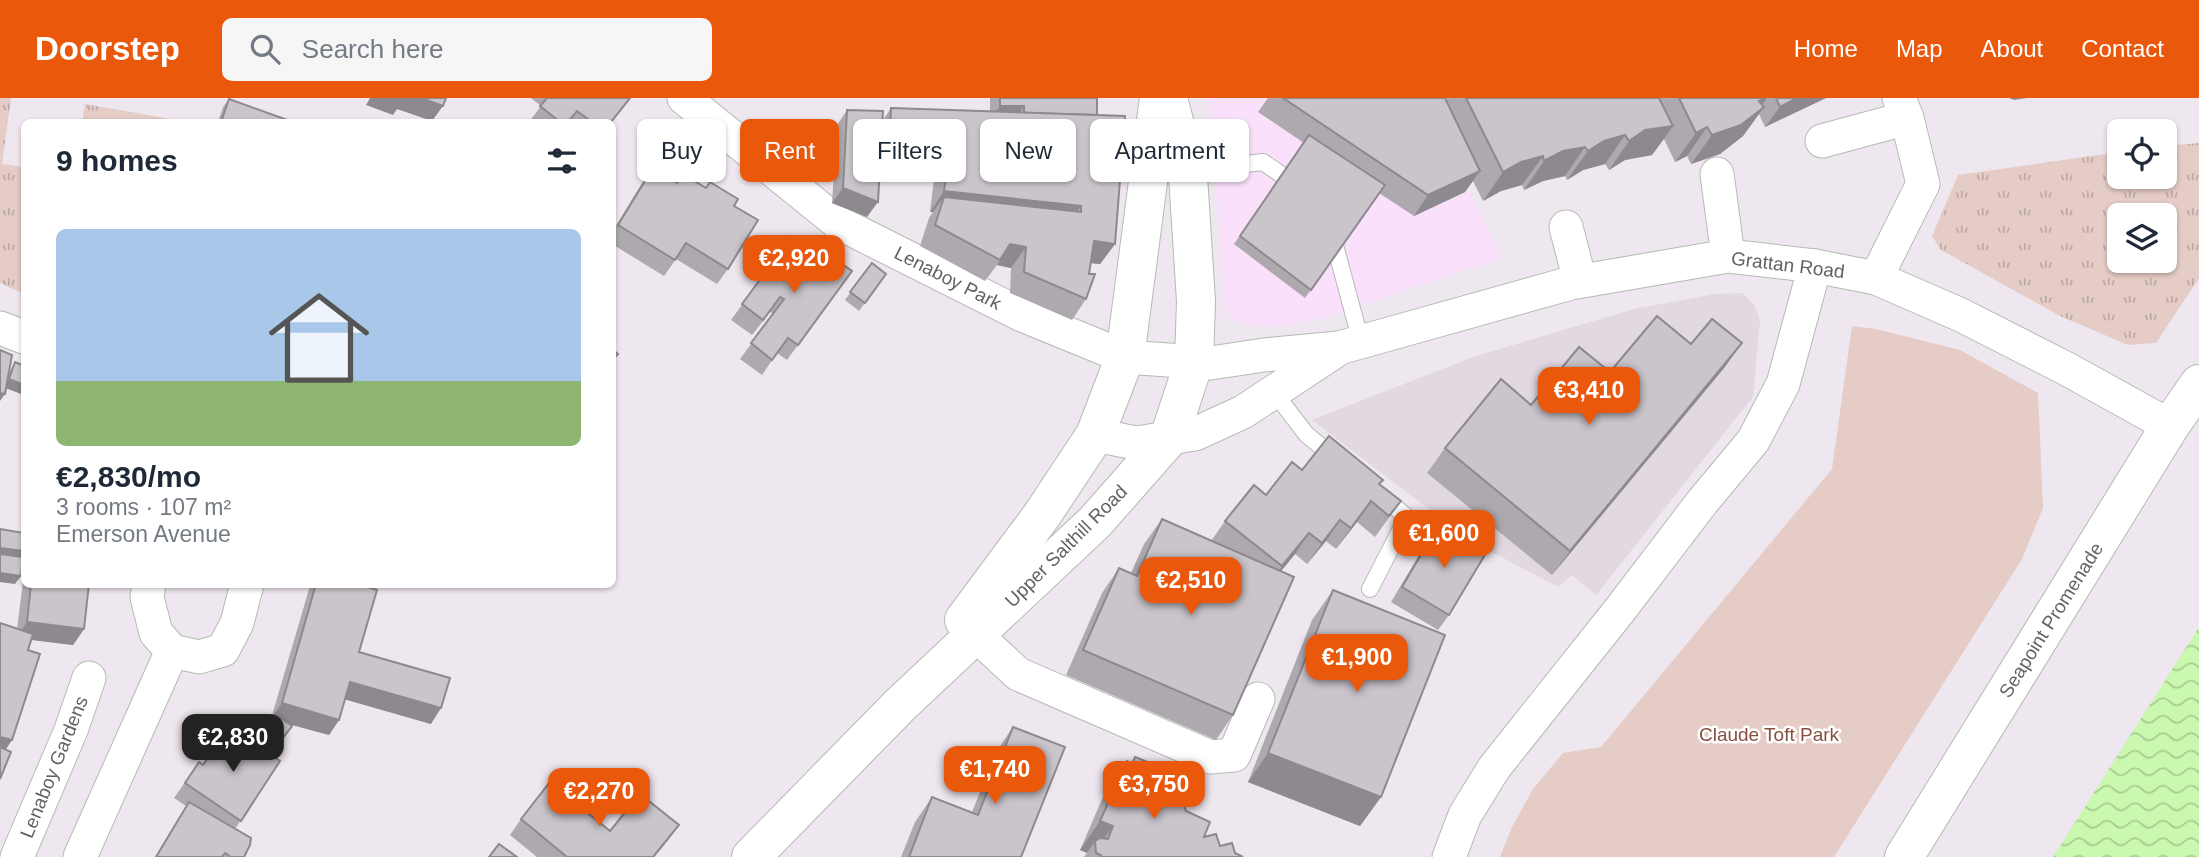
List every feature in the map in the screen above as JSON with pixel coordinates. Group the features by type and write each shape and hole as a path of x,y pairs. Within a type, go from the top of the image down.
{"main road":[{"name":"Upper Salthill Road","path":"900,705 1042,515 1095,435 1125,357 1159,98"},
{"name":"Upper Salthill Road","path":"1168,98 1173,119"},
{"name":"Upper Salthill Road","path":"751,857 900,705 1095,522 1169,439 1194,362 1196,301 1188,182"},
{"name":"Seapoint Promenade","path":"1904,857 2170,426 2199,384"}],"street":[{"name":"Lenaboy Park","path":"684,98 837,222 1022,315 1125,357"},
{"path":"1822,141 1903,108 1923,184 1876,278"},
{"path":"1717,174 1728,256"},
{"path":"1566,227 1580,281"},
{"name":"Grattan Road","path":"1125,357 1210,363 1350,345 1580,281 1728,256 1815,266 1876,278 1961,315 2170,426"},
{"path":"1449,857 1465,815 1494,768 1753,441 1783,384 1815,266"},
{"path":"0,328 21,336"},
{"name":"Grattan Road","path":"1095,435 1136,443 1195,434 1243,412 1350,345"},
{"path":"148,588 147,597 156,633 172,651 199,657 223,650 237,623 246,588"},
{"path":"975,634 1018,674 1210,757 1234,755 1258,699"},
{"path":"80,857 172,651"},
{"name":"Lenaboy Gardens","path":"17,857 71,730 89,678"}],"lane":[{"path":"1249,164 1263,162 1313,196"},
{"path":"1327,216 1350,345"},
{"path":"1274,392 1306,434 1346,467"},
{"path":"1366,484 1407,517 1370,589"}],"shaded area":[{"path":"1209,98 1427,98 1501,258 1317,320 1276,327 1254,326 1232,319 1225,308 1215,182 1249,182 1249,119 1211,119"},
{"path":"1743,293 1755,306 1760,321 1753,397 1596,595 1572,575 1558,587 1469,540 1312,420 1473,357 1634,309 1715,294"}],"green space":[{"path":"0,98 11,98 2,164 21,167 21,293 0,283"},
{"path":"85,104 171,119 82,119"},
{"path":"2199,143 2199,278 2156,343 2128,345 2060,316 1941,250 1932,236 1958,175 2107,154 2107,189 2177,189 2177,145"},
{"name":"Claude Toft Park","path":"1852,326 1876,329 1960,350 2038,393 2043,508 2022,559 1834,857 1500,857 1512,827 1533,789 1563,753 1601,747 1832,469"}],"water":[{"path":"2199,625 2199,857 2048,857"}],"pier":[{"path":"2199,621 2199,627 2053,857 2044,857 2196,623"}],"building":[{"path":"421,98 446,98 443,106"},
{"path":"547,98 630,98 613,119 588,119 577,111 570,119 556,119 540,106"},
{"path":"1000,98 1097,98 1097,115 1024,113 1024,106 1000,106"},
{"path":"1283,98 1445,98 1480,171 1428,195"},
{"path":"1466,98 1659,98 1673,126 1645,130 1629,141 1625,135 1604,141 1588,151 1585,147 1563,151 1544,161 1543,156 1521,162 1503,172"},
{"path":"1679,98 1765,98 1759,101 1764,107 1741,125 1712,135 1707,127 1696,133"},
{"path":"1776,98 1797,98 1780,107"},
{"path":"229,99 285,119 222,119"},
{"path":"891,108 1125,116 1125,119 1090,119 1090,182 1120,182 1115,244 1094,241 1089,274 1095,274 1086,299 1024,272 1026,247 1010,244 1000,260 935,225 944,197 1081,212 1081,206 944,191 945,182 966,182 966,119 891,119"},
{"path":"847,110 883,111 883,119 853,119 853,182 879,182 878,202 843,188"},
{"path":"1309,135 1385,185 1311,290 1240,236"},
{"path":"644,182 696,182 706,188 710,182 738,199 734,206 758,220 728,269 686,243 675,260 618,225"},
{"path":"792,236 817,255 821,249 852,271 798,345 788,338 772,360 751,343 784,299 780,297 763,320 742,304"},
{"path":"872,263 886,274 865,303 850,292"},
{"path":"1657,316 1691,344 1712,319 1742,343 1570,551 1445,448 1501,379 1531,405 1579,347 1610,372"},
{"path":"0,350 12,355 5,394 0,393"},
{"path":"15,362 21,365 21,384 9,379"},
{"path":"1329,436 1383,480 1379,484 1401,501 1389,516 1371,501 1351,528 1340,520 1322,543 1309,533 1282,566 1225,521 1254,485 1266,495 1292,462 1302,470"},
{"path":"1162,519 1294,577 1233,715 1083,650 1119,568 1137,576"},
{"path":"1439,524 1486,553 1449,615 1402,587"},
{"path":"0,529 21,532 21,551 0,548"},
{"path":"0,554 21,557 21,576 0,573"},
{"path":"31,588 89,588 84,629 27,622"},
{"path":"315,588 377,590 359,652 450,678 441,708 350,682 339,720 282,703"},
{"path":"1333,590 1445,635 1381,797 1268,753"},
{"path":"0,623 33,634 28,650 40,654 12,740 0,737"},
{"path":"279,717 292,726 283,738 270,729"},
{"path":"228,727 280,761 241,821 185,783 199,762 203,765"},
{"path":"1013,727 1065,747 1021,857 909,857 932,797 978,815"},
{"path":"0,747 11,752 0,779"},
{"path":"1135,757 1148,762 1146,769 1180,784 1171,804 1182,800 1186,811 1210,822 1204,837 1216,834 1220,846 1232,843 1235,853 1243,857 1100,857 1101,855 1096,853 1095,841 1100,838 1108,839 1113,826 1100,821 1127,761 1132,764"},
{"path":"550,782 610,831 640,794 679,825 653,857 567,857 521,819"},
{"path":"189,802 251,838 244,857 231,857 225,853 222,857 156,857"},
{"path":"499,844 517,857 489,857"}]}
